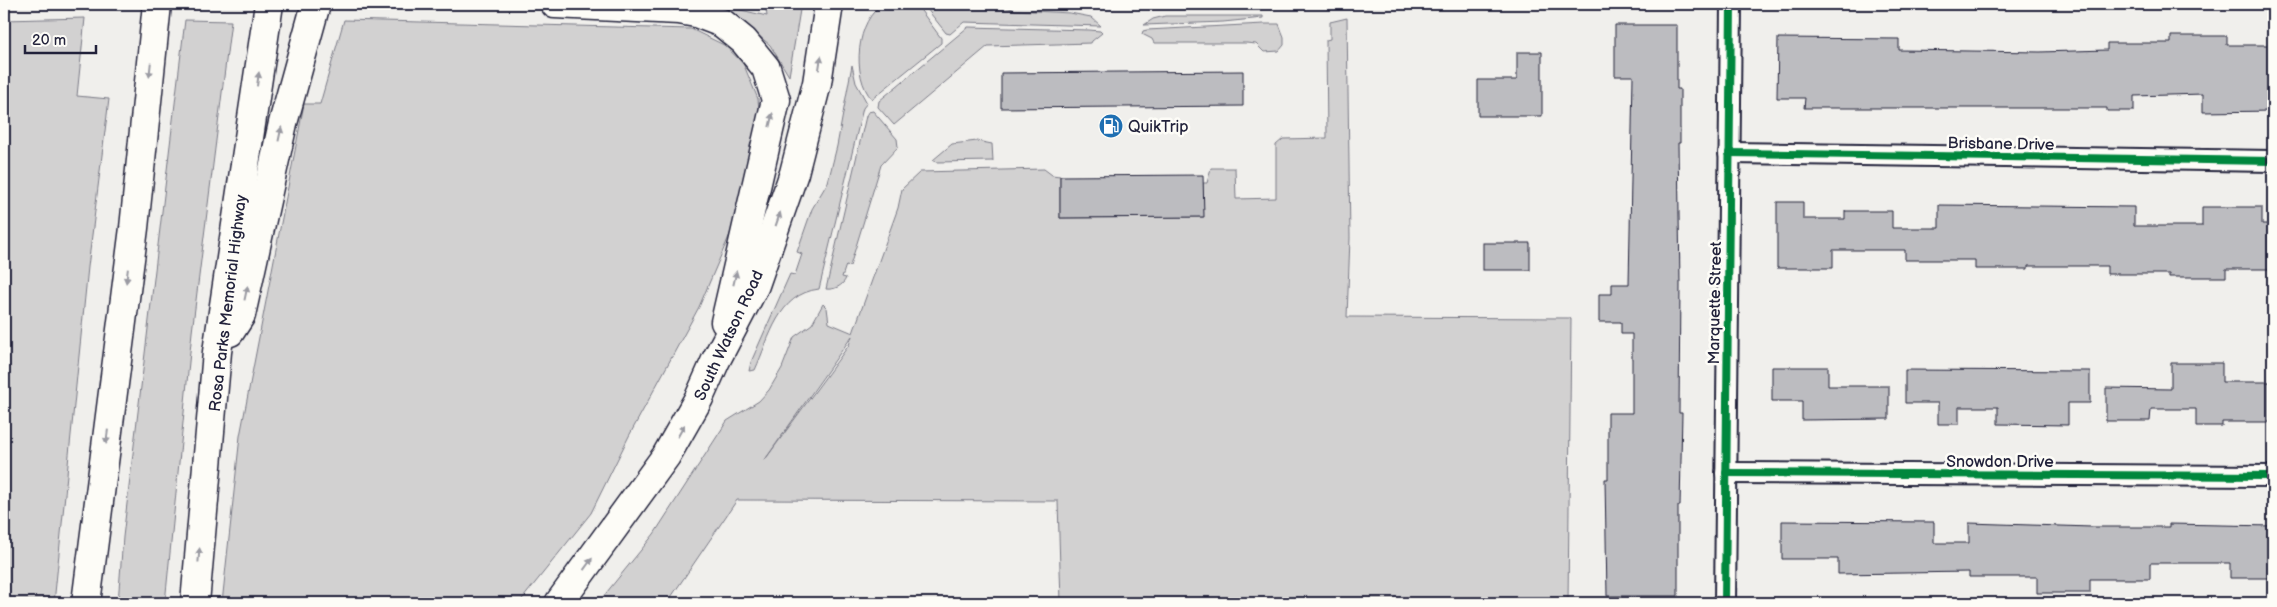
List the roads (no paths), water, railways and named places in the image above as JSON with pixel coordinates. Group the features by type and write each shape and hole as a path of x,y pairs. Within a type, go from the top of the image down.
{"main road":[{"path":"86,603 134,228 157,4"},
{"name":"Rosa Parks Memorial Highway","path":"195,603 217,352 269,4"},
{"path":"217,352 241,315 282,123 316,4"},
{"path":"555,4 679,10 696,13 722,23 744,41 766,68 776,100 716,360"},
{"name":"South Watson Road","path":"559,603 666,456 699,398 716,360 755,286 794,173 817,83 829,4"}],"street":[{"name":"Marquette Street","path":"1725,603 1731,4"},
{"name":"Brisbane Drive","path":"1729,153 2273,161"},
{"name":"Snowdon Drive","path":"1726,473 2273,476"}],"place":[{"name":"QuikTrip","path":"1111,126"}]}
